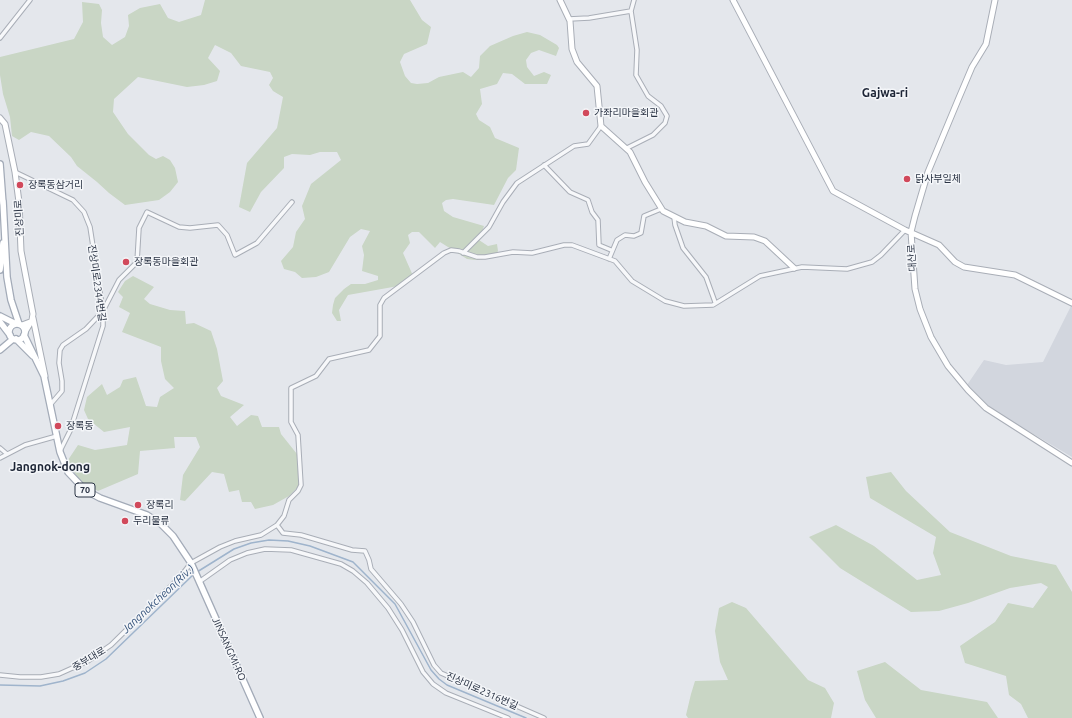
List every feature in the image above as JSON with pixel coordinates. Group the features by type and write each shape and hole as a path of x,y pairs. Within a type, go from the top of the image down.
{"main road":[{"path":"0,164 7,277 11,300 19,324 40,364"},
{"path":"0,270 3,201"},
{"path":"0,316 19,324"},
{"path":"0,322 13,338 27,348 40,364"},
{"path":"13,338 10,328 19,324"},
{"path":"0,350 13,338 21,338 24,333"},
{"name":"70","path":"40,364 46,381 60,452 68,472 79,485 100,498 138,511 155,519 173,536 192,564 199,581"},
{"name":"JINSANGMI-RO","path":"199,581 260,718"}],"street":[{"path":"0,38 30,0"},
{"path":"463,252 489,227 503,202 517,183 574,146 588,144 601,126 597,86 577,62 572,49 569,19 560,0"},
{"path":"627,148 660,130 666,123 667,116 660,106 648,96 636,75 637,50 631,11 634,0"},
{"path":"733,0 833,191 905,230 939,245 955,262 964,267 1015,275 1072,303"},
{"name":"대산로","path":"995,0 986,44 972,67 928,172 911,232 913,277 917,299 931,338 948,366 968,390 986,408 1072,463"},
{"path":"569,19 597,17 631,11"},
{"name":"진상미로","path":"0,118 5,124 15,172 21,251 32,317 46,381"},
{"path":"601,126 627,148 661,209 674,217 696,226 706,226 726,236 754,237 765,241 794,268"},
{"path":"544,165 570,192 588,200 592,212 598,220 599,245 611,250"},
{"name":"진상미로2344번길","path":"15,172 73,200 84,212 90,227 103,311 103,326 70,431 60,452"},
{"path":"50,405 62,391 62,381 58,363 60,350 64,345 86,330 103,311 119,280 137,262 139,228 147,212 180,227 190,228 218,225 228,235 235,255 257,243 292,202"},
{"path":"609,259 611,250 617,240 622,237 641,233 644,216 648,213 661,209"},
{"path":"674,217 676,230 683,248 706,277 716,302"},
{"path":"192,564 235,540 261,534 277,525 284,516 289,500 298,492 301,485 298,435 291,422 291,388 307,382 316,376 329,359 369,350 380,336 380,305 384,298 450,250 463,252 477,257 485,257 513,252 532,253 564,245 572,245 609,259 621,266 632,281 665,301 684,306 713,305 760,276 794,268 816,267 847,269 859,267 872,262 881,255 905,230"},
{"path":"19,324 28,324 32,317"},
{"path":"24,333 32,317"},
{"path":"0,458 25,445 56,436"},
{"path":"0,448 7,454"},
{"name":"진상미로2316번길","path":"277,525 283,533 301,535 358,551 364,551 369,560 371,569 401,604 413,622 434,665 441,673 544,718"},
{"path":"199,581 234,558 265,549 291,550 341,564 367,583 388,608 429,681 446,693 508,718"},
{"name":"중부대로","path":"0,675 20,677 47,676 59,674 88,661 111,645 192,564"}],"shaded area":[{"path":"1071,306 1072,457 998,413 978,398 967,385 984,360 1006,365 1043,362"}],"green space":[{"path":"205,0 410,0 422,20 431,27 427,44 404,54 400,62 405,76 411,83 417,84 428,83 439,77 463,72 471,77 479,68 480,56 490,46 513,36 527,32 540,35 557,45 559,48 556,56 539,50 531,53 526,60 527,67 534,76 544,72 551,75 547,84 525,84 512,74 503,73 497,84 480,89 482,104 476,114 479,120 490,127 495,138 519,148 516,170 508,178 494,205 453,199 446,200 442,203 444,211 453,217 484,226 479,240 488,246 497,244 498,251 494,258 475,260 467,259 440,242 435,248 419,232 412,232 408,235 410,243 403,253 414,278 404,285 348,295 339,310 341,321 337,321 332,313 333,305 335,298 344,289 351,284 365,284 378,280 378,276 362,271 364,255 362,246 370,231 361,229 350,237 329,272 316,277 302,278 295,272 284,269 281,261 293,247 296,232 305,219 302,206 311,184 341,160 337,152 320,152 310,155 292,154 284,157 284,168 261,192 250,212 239,207 247,163 277,128 283,97 273,91 269,85 273,78 270,72 241,66 231,53 215,45 208,58 220,71 217,81 204,85 187,87 138,77 114,99 113,112 128,134 149,155 156,159 163,156 170,160 175,168 178,182 170,192 159,200 125,205 77,166 71,157 49,136 31,132 19,140 12,136 10,117 3,94 0,75 0,57 74,39 83,22 82,2 99,4 102,10 101,23 103,37 112,45 125,37 129,26 128,15 140,8 160,4 168,18 179,22 201,15"},
{"path":"133,276 154,287 144,299 150,304 170,310 185,311 186,324 194,323 211,331 217,349 223,381 217,388 221,396 244,405 230,417 237,426 251,415 258,416 262,427 279,427 281,434 297,454 300,485 289,496 273,505 255,509 251,502 242,502 239,490 229,492 224,474 212,472 185,501 180,500 183,475 200,447 196,437 174,437 175,448 140,451 138,474 98,491 80,481 70,466 68,460 78,445 95,450 127,445 130,427 104,432 88,419 84,410 87,397 102,384 107,395 120,387 123,380 136,377 146,406 157,407 160,397 174,388 165,379 161,361 161,347 122,332 130,313 119,307 123,297 118,292 125,281"},
{"path":"891,472 906,491 950,532 1011,556 1056,565 1072,592 1072,718 1028,718 1021,704 1009,695 1006,676 965,663 960,646 995,622 1008,603 1033,608 1048,587 1041,583 1010,588 968,603 939,611 911,612 840,568 809,537 836,525 874,546 917,580 941,575 933,553 936,537 870,498 866,477"},
{"path":"732,602 746,608 808,680 825,688 834,703 831,718 688,718 686,715 695,681 728,680 720,662 715,631 719,608"},
{"path":"885,662 921,690 987,702 998,718 876,718 865,700 857,671"}],"waterway":[{"name":"Jangnokcheon(Riv.)","path":"197,572 234,549 251,543 269,540 288,541 310,546 353,562 395,604 431,670 439,679 447,685 526,718"},
{"name":"Jangnokcheon(Riv.)","path":"0,685 40,686 63,681 85,673 106,659 194,574"}],"place":[{"name":"가좌리마을회관","path":"586,113"},
{"name":"닭사부일체","path":"907,179"},
{"name":"장록동삼거리","path":"20,185"},
{"name":"장록동마을회관","path":"126,262"},
{"name":"장록동","path":"58,426"},
{"name":"장록리","path":"138,505"},
{"name":"두리물류","path":"125,521"}],"district":[{"name":"Gajwa-ri","path":"885,93"},
{"name":"Jangnok-dong","path":"50,467"}]}
